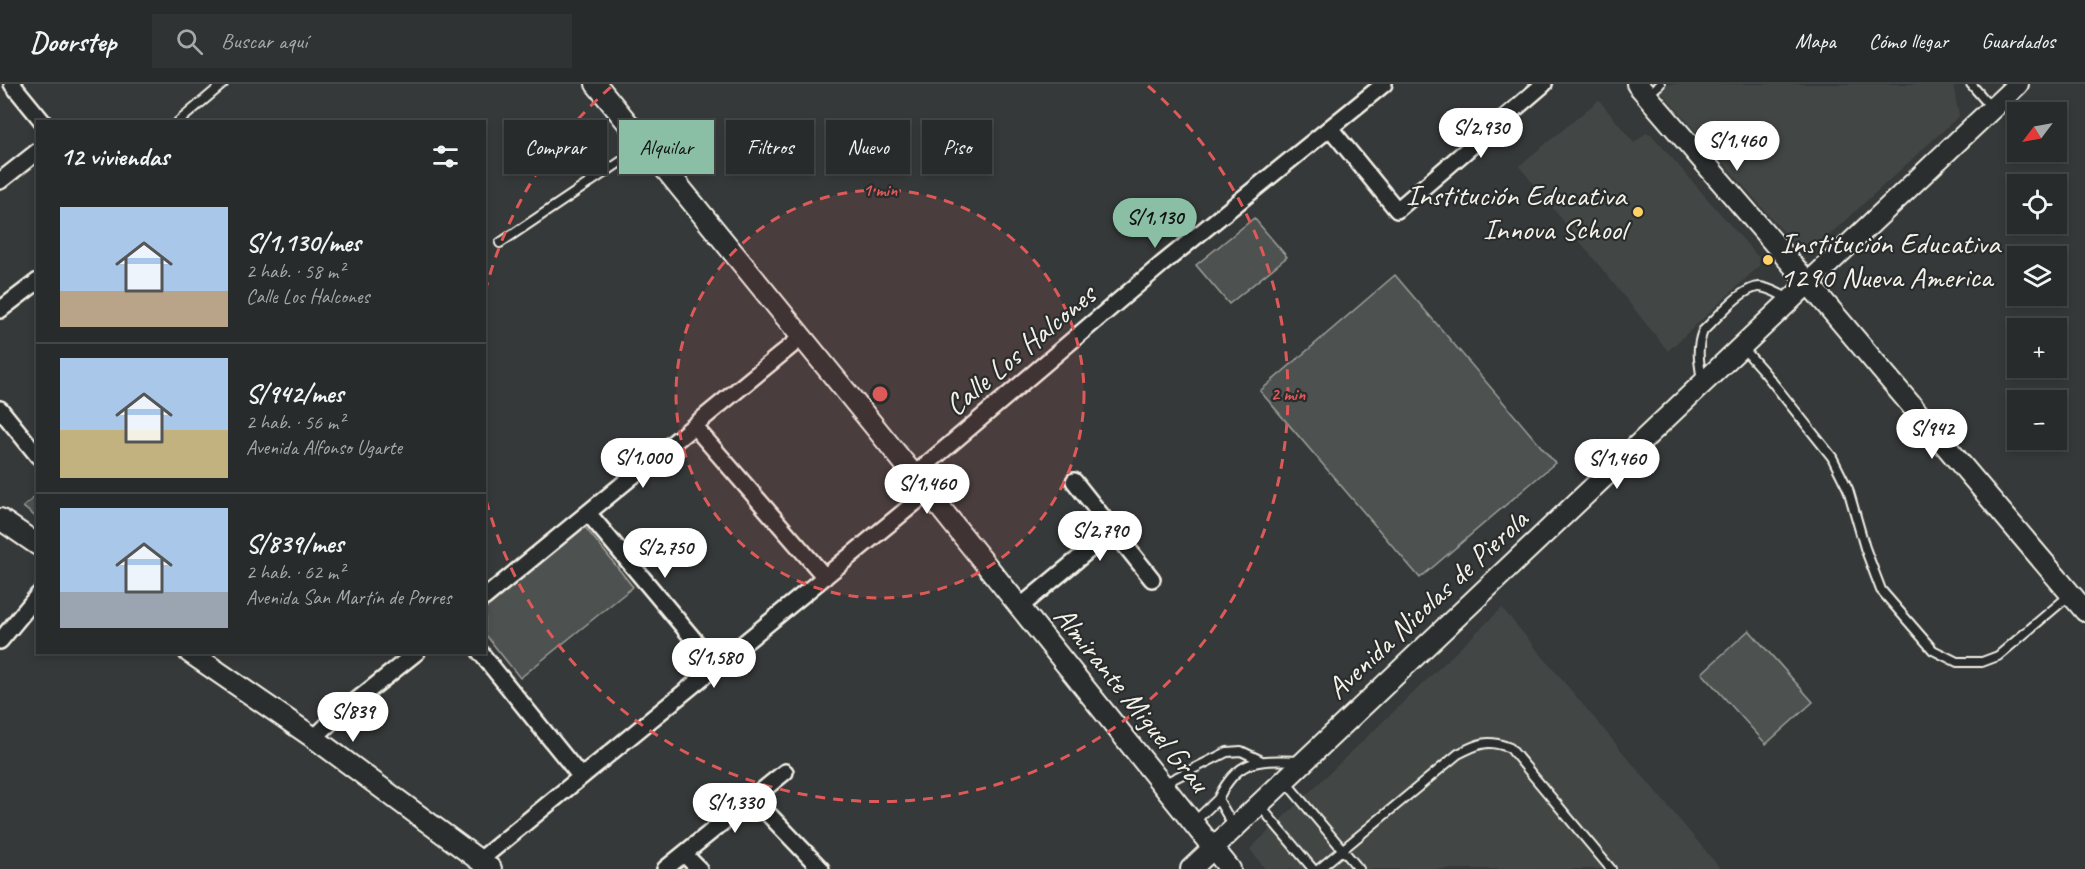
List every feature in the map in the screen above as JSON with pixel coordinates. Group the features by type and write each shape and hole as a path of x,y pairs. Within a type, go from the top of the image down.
{"street":[{"path":"12,84 41,120"},
{"name":"Almirante Miguel Grau","path":"596,84 625,120"},
{"name":"Calle Los Halcones","path":"914,475 1162,264 1384,84"},
{"path":"1330,128 1397,210 1545,84"},
{"name":"Avenida Nicolas de Pierola","path":"1191,869 2018,84"},
{"path":"1648,88 1809,284 2085,611"},
{"path":"0,181 36,154"},
{"name":"Almirante Miguel Grau","path":"669,174 928,492 1230,869"},
{"path":"0,310 36,283"},
{"path":"486,596 802,337"},
{"path":"0,409 36,454"},
{"path":"694,426 825,577"},
{"path":"1074,481 1152,579"},
{"path":"202,656 485,864 581,777 928,492"},
{"path":"588,513 716,666"},
{"path":"0,519 36,544"},
{"path":"1020,607 1113,530"},
{"path":"0,642 36,597"},
{"path":"314,738 337,716 414,654"},
{"path":"482,654 581,777"},
{"path":"665,869 785,772"},
{"path":"753,798 821,869"},
{"path":"684,854 699,869"}],"lane":[{"path":"180,120 223,84"},
{"path":"1971,84 1992,108"},
{"path":"500,243 619,163"},
{"path":"1703,383 1698,355 1699,340 1703,331 1748,289 1759,287 1770,289 1791,300"},
{"path":"1742,347 1832,457 1848,489 1865,548 1881,590 1933,650 1957,662 1982,662 1998,656 2071,594"},
{"path":"1319,869 1458,754 1483,743 1496,742 1510,748 1611,869"},
{"path":"1162,785 1227,752 1242,751 1260,760"},
{"path":"1192,823 1218,799 1228,781 1242,768 1260,760 1305,761"},
{"path":"1284,780 1359,869"},
{"path":"1218,799 1235,827"},
{"path":"1259,805 1313,869"}],"shaded area":[{"path":"1660,84 1953,84 1959,116 1813,250 1801,252 1659,89"},
{"name":"Institución Educativa Innova School","path":"1599,100 1634,143 1646,133 1651,134 1759,258 1759,266 1668,351 1519,166"},
{"path":"1254,218 1287,257 1229,304 1196,265"},
{"path":"1395,275 1555,463 1420,578 1260,391"},
{"path":"36,496 36,517 23,507"},
{"path":"585,527 633,587 520,678 486,635 486,607"},
{"path":"1502,608 1719,867 1717,869 1265,869 1250,849"},
{"path":"1749,630 1813,702 1766,744 1702,673"}],"place":[{"name":"Institución Educativa Innova School","path":"1638,212"},
{"name":"Institución Educativa 1290 Nueva America","path":"1768,260"}]}
